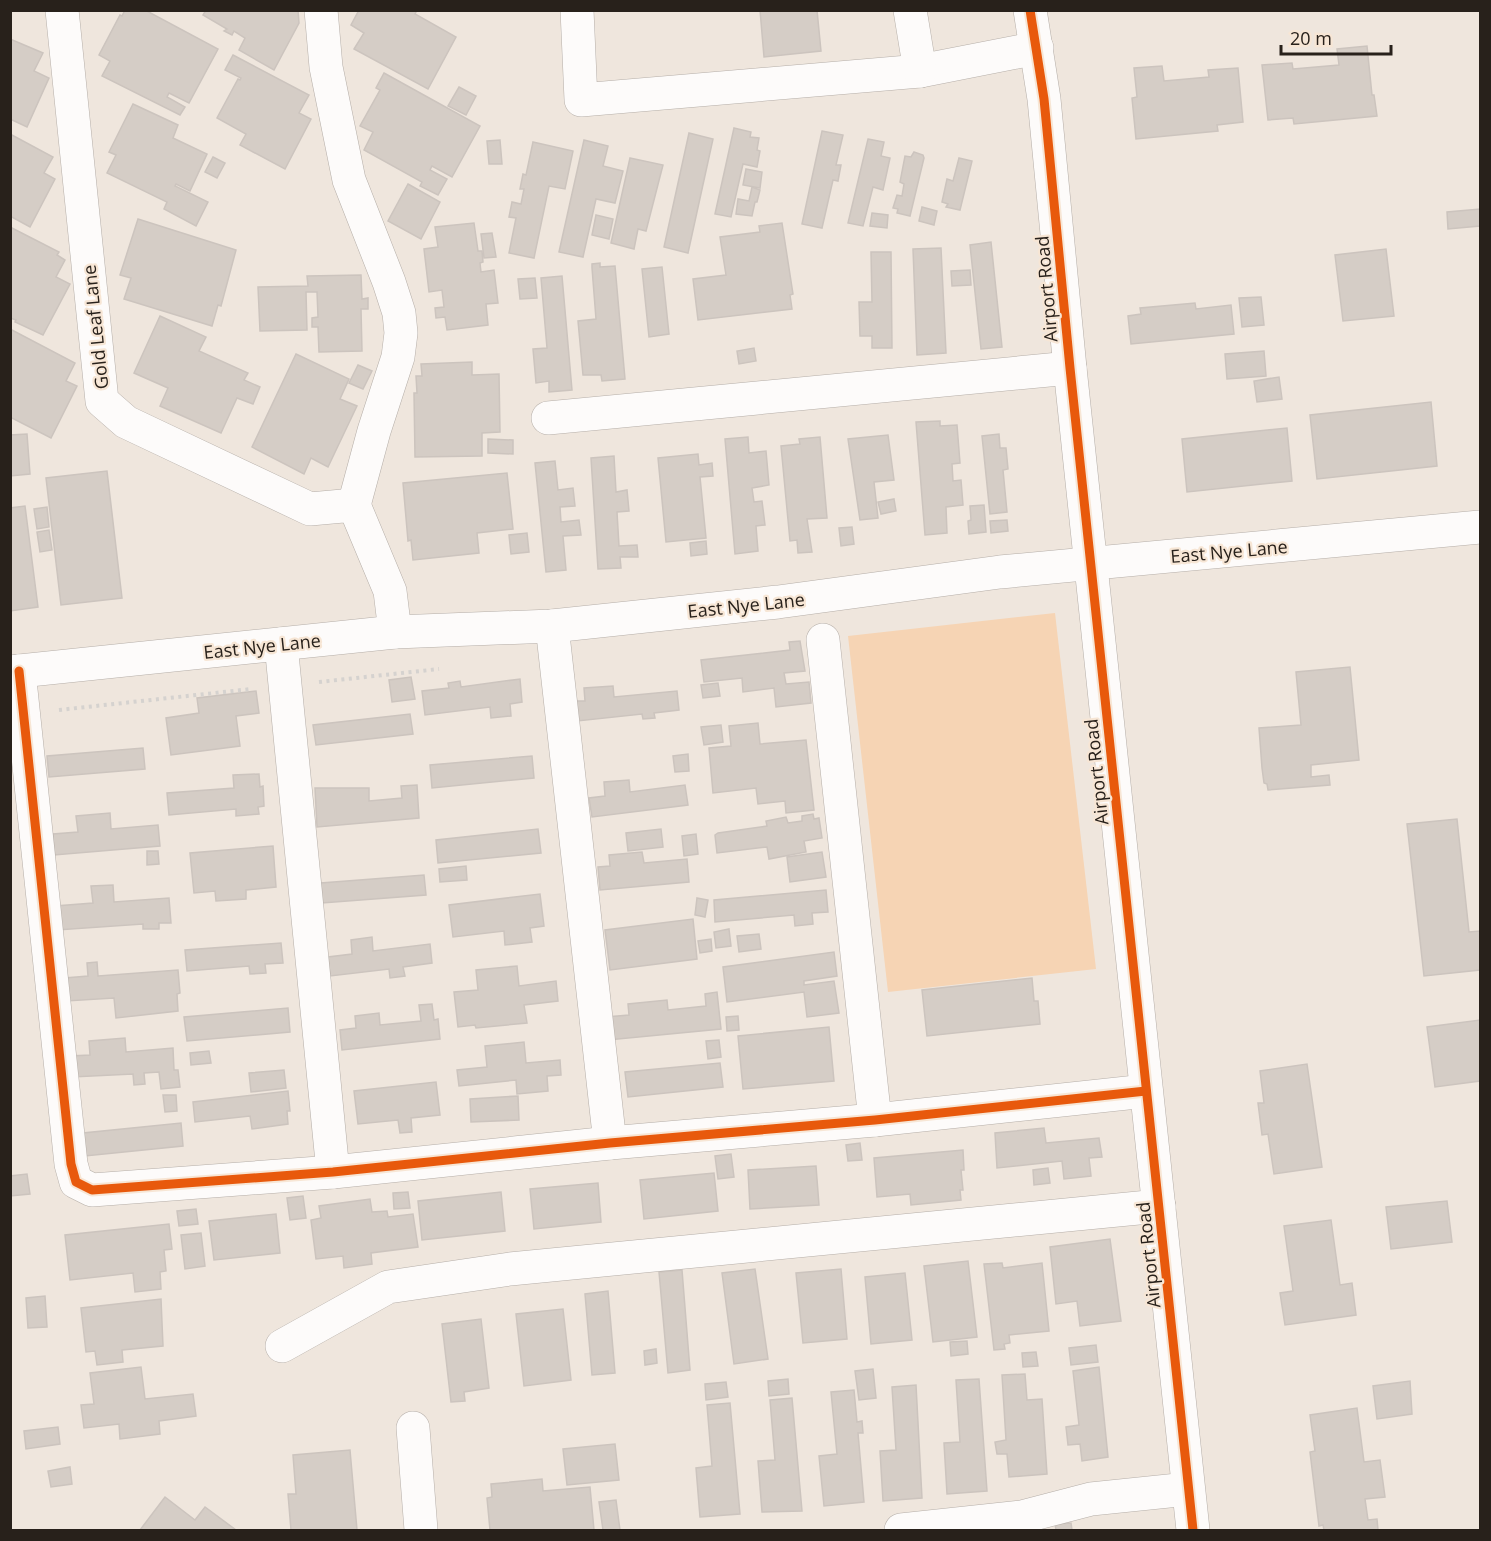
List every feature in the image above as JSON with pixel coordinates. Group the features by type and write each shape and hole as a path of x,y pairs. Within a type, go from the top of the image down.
{"street":[{"name":"Gold Leaf Lane","path":"62,10 102,401 126,422 310,509 354,505"},
{"path":"321,10 326,67 349,180 399,313 401,333 398,357 374,431 354,505 390,591 395,632"},
{"path":"577,10 581,100 920,71 1037,48"},
{"path":"910,10 920,71"},
{"name":"Airport Road","path":"1030,10 1044,99 1070,368 1193,1530"},
{"path":"548,418 1070,368"},
{"name":"East Nye Lane","path":"15,672 395,632 552,626 778,602 1000,572 1480,527"},
{"path":"552,626 610,1143"},
{"path":"823,640 875,1120"},
{"path":"281,644 333,1172"},
{"path":"15,672 70,1153 76,1182 92,1190 333,1172 610,1143 875,1120 1146,1091"},
{"path":"282,1346 388,1287 510,1269 901,1229 1159,1206"},
{"path":"413,1428 421,1530"},
{"path":"901,1530 1022,1517 1091,1499 1188,1488"}],"shaded area":[{"path":"1055,613 1096,969 888,992 848,636"}],"building":[{"path":"125,10 145,10 218,49 189,103 169,93 167,97 185,107 180,115 102,76 110,61 99,55 120,15 122,16"},
{"path":"206,10 298,10 299,23 274,70 239,50 245,38 234,31 232,35 224,31 227,29 203,15"},
{"path":"359,10 417,10 415,14 456,37 428,89 354,49 364,33 351,25"},
{"path":"760,10 817,10 821,51 764,57"},
{"path":"10,39 43,53 34,71 49,78 27,127 10,119"},
{"path":"1367,46 1372,95 1374,95 1377,116 1294,124 1293,118 1268,120 1262,65 1292,63 1293,69 1339,65 1337,49"},
{"path":"233,55 309,95 299,113 311,119 285,169 240,145 246,134 217,118 238,79 241,78 225,70"},
{"path":"1162,66 1164,81 1209,77 1208,70 1238,68 1243,122 1217,125 1218,131 1136,139 1132,98 1137,97 1134,68"},
{"path":"384,73 480,126 452,177 432,166 430,170 447,179 438,195 420,186 422,182 364,150 373,132 360,126 380,90 376,88"},
{"path":"459,87 476,96 466,115 448,106"},
{"path":"133,104 178,125 173,138 207,154 190,191 176,184 175,186 208,202 196,226 164,209 167,202 107,173 116,155 109,152"},
{"path":"734,128 751,132 750,137 759,138 757,150 760,151 757,167 743,164 731,217 715,214"},
{"path":"822,131 843,135 836,165 841,165 838,181 833,180 822,228 802,224"},
{"path":"689,133 713,139 688,253 664,247"},
{"path":"10,134 53,157 44,173 55,179 30,227 10,216"},
{"path":"868,139 884,142 881,156 890,158 883,190 873,187 863,226 848,223"},
{"path":"500,140 502,164 489,164 487,141"},
{"path":"584,140 608,146 603,166 623,171 615,203 596,199 583,257 559,252"},
{"path":"533,142 573,151 565,189 549,186 534,258 509,253 516,218 509,217 512,202 521,204 524,189 520,189 523,174 526,175"},
{"path":"914,152 923,155 924,158 910,216 897,213 898,209 893,208 897,195 902,196 904,184 900,182 905,156 911,157"},
{"path":"213,157 225,163 217,178 205,172"},
{"path":"630,158 663,165 646,231 638,229 634,249 611,243"},
{"path":"959,158 972,161 960,210 946,207 948,204 942,202 947,179 953,181"},
{"path":"746,169 762,172 760,188 743,185"},
{"path":"408,184 440,202 421,239 388,221"},
{"path":"752,187 760,190 752,216 736,214 738,199 749,201"},
{"path":"922,207 937,211 934,225 919,221"},
{"path":"1480,209 1480,226 1448,229 1447,212"},
{"path":"872,213 888,215 887,228 870,226"},
{"path":"596,215 613,219 609,239 592,235"},
{"path":"138,219 236,250 221,306 218,305 212,326 124,299 131,278 120,275"},
{"path":"474,223 478,251 482,251 481,272 494,270 498,303 486,304 488,325 447,330 445,317 436,318 435,308 444,307 442,290 429,292 424,249 438,247 435,227"},
{"path":"782,223 793,294 790,295 792,309 698,320 693,279 726,275 720,237 760,232 759,226"},
{"path":"10,227 59,252 57,255 65,260 56,277 70,284 43,335 10,318"},
{"path":"492,233 496,257 484,258 481,234"},
{"path":"991,242 1002,347 981,349 970,245"},
{"path":"941,248 946,353 917,355 913,249"},
{"path":"1386,249 1394,316 1343,321 1335,255"},
{"path":"871,252 891,252 892,348 872,348 872,336 860,336 859,302 872,302"},
{"path":"600,263 600,267 615,266 625,379 602,381 601,375 583,375 578,321 596,319 592,264"},
{"path":"662,267 669,334 649,337 642,269"},
{"path":"970,270 971,285 952,286 951,271"},
{"path":"361,275 362,299 368,298 368,309 361,309 362,351 319,352 318,327 312,327 312,318 318,317 317,292 306,292 307,330 260,331 258,287 308,286 307,276"},
{"path":"562,276 572,390 549,392 549,381 536,383 533,349 547,348 541,278"},
{"path":"535,278 537,298 520,299 518,279"},
{"path":"1261,297 1264,325 1242,327 1239,298"},
{"path":"1195,303 1196,309 1231,305 1234,334 1131,344 1128,316 1141,314 1140,308"},
{"path":"160,316 206,337 199,351 248,373 244,380 260,387 253,404 237,398 221,433 160,406 168,388 134,373"},
{"path":"10,329 75,363 66,381 77,386 51,438 10,417"},
{"path":"754,348 756,361 739,364 737,351"},
{"path":"1264,351 1266,376 1227,379 1225,354"},
{"path":"296,354 349,379 340,399 357,406 328,467 311,458 304,474 252,447"},
{"path":"472,362 472,375 499,374 500,432 482,433 482,456 415,457 414,393 417,393 416,376 422,376 421,364"},
{"path":"358,365 372,371 363,389 349,383"},
{"path":"1279,377 1282,399 1257,402 1254,381"},
{"path":"1431,402 1437,466 1317,479 1310,415"},
{"path":"940,421 940,426 957,425 960,463 952,464 953,481 961,480 963,505 946,507 947,533 925,535 916,422"},
{"path":"1287,428 1292,481 1187,492 1182,439"},
{"path":"27,434 30,474 10,476 10,435"},
{"path":"999,434 1000,448 1006,448 1008,469 1003,470 1007,512 990,514 982,436"},
{"path":"888,435 894,480 874,482 878,518 860,520 848,439"},
{"path":"748,437 749,453 766,451 769,485 752,488 754,502 762,501 765,525 756,526 758,551 735,554 725,439"},
{"path":"820,437 827,518 807,519 812,552 798,553 797,540 790,541 781,446 800,444 799,439"},
{"path":"488,439 513,440 513,454 488,453"},
{"path":"698,454 699,465 712,463 713,476 700,477 706,538 666,542 658,458"},
{"path":"614,456 616,492 627,490 629,511 617,512 619,546 637,545 638,557 620,557 621,568 598,569 591,458"},
{"path":"555,461 558,490 573,488 575,506 560,507 561,522 579,520 581,535 563,536 566,570 546,572 535,463"},
{"path":"107,471 122,598 61,605 46,478"},
{"path":"507,473 513,529 477,533 479,553 413,560 411,540 408,541 403,483"},
{"path":"894,499 896,511 881,514 878,502"},
{"path":"984,505 986,532 969,534 970,506"},
{"path":"25,506 38,607 10,611 10,508"},
{"path":"47,507 49,527 37,529 34,509"},
{"path":"1007,520 1008,531 991,533 990,521"},
{"path":"852,527 854,544 841,546 839,528"},
{"path":"49,530 52,550 40,552 37,532"},
{"path":"527,533 529,552 511,554 509,535"},
{"path":"706,541 707,554 691,556 690,543"},
{"path":"800,641 805,671 784,673 786,684 809,682 811,703 776,707 774,688 743,692 742,678 704,682 701,660 790,650 789,642"},
{"path":"1350,667 1359,760 1311,765 1311,777 1329,775 1330,785 1268,790 1267,784 1264,783 1259,728 1301,725 1296,672"},
{"path":"411,677 415,699 392,702 389,680"},
{"path":"520,679 522,702 510,704 511,716 491,718 490,707 425,715 422,691 449,688 448,683 460,681 461,687"},
{"path":"718,683 720,696 703,698 701,685"},
{"path":"613,686 614,697 677,691 679,710 654,713 655,718 643,719 642,714 577,721 575,701 585,701 584,688"},
{"path":"256,691 259,713 236,716 240,746 171,755 166,718 199,713 197,698"},
{"path":"410,714 413,734 316,745 313,725"},
{"path":"758,723 760,744 806,740 814,810 786,813 785,801 758,804 756,788 713,793 709,748 731,746 729,726"},
{"path":"721,725 723,742 704,745 701,727"},
{"path":"143,748 145,769 49,777 47,756"},
{"path":"688,754 689,771 675,772 673,756"},
{"path":"532,756 534,778 432,788 430,765"},
{"path":"259,774 260,787 263,786 264,806 258,807 259,814 236,816 236,809 169,815 167,793 234,788 233,775"},
{"path":"629,780 630,792 685,785 688,805 592,817 589,798 605,796 604,782"},
{"path":"417,785 419,818 317,827 315,788 369,788 369,801 402,798 401,786"},
{"path":"110,813 111,829 158,825 160,846 54,855 53,834 78,832 76,816"},
{"path":"813,814 814,819 819,818 822,838 804,841 806,852 769,859 767,847 717,853 715,835 718,833 767,826 766,821 786,817 788,823 802,821 802,816"},
{"path":"1457,819 1469,932 1480,931 1480,970 1424,976 1407,824"},
{"path":"538,829 541,853 438,863 436,840"},
{"path":"661,829 663,847 628,851 626,833"},
{"path":"696,834 698,854 684,856 682,836"},
{"path":"273,846 276,887 246,890 246,899 216,901 215,891 194,893 190,853"},
{"path":"147,851 158,851 159,864 147,865"},
{"path":"642,852 644,863 687,859 689,882 600,890 598,867 610,866 609,855"},
{"path":"822,852 826,877 790,882 787,857"},
{"path":"466,866 467,880 440,882 439,869"},
{"path":"424,875 426,895 322,903 321,883"},
{"path":"113,885 114,902 169,898 171,923 159,923 159,929 143,929 143,924 57,930 55,906 93,903 91,886"},
{"path":"826,890 828,912 812,913 813,924 795,926 794,915 715,922 714,900"},
{"path":"540,894 544,926 530,928 532,942 505,945 504,931 453,937 449,905"},
{"path":"697,898 708,900 705,917 695,915"},
{"path":"693,919 697,959 610,970 605,930"},
{"path":"729,929 731,946 716,948 714,932"},
{"path":"759,934 761,949 739,952 737,936"},
{"path":"372,937 373,951 430,944 432,963 403,967 405,976 390,978 389,969 330,976 328,957 352,954 351,940"},
{"path":"711,939 712,951 700,953 698,941"},
{"path":"281,943 283,963 265,964 266,973 250,974 249,966 187,971 185,950"},
{"path":"834,952 837,976 804,981 804,985 834,981 839,1013 807,1017 804,992 727,1002 723,967"},
{"path":"97,962 98,976 178,970 180,993 177,994 178,1011 116,1018 114,998 66,1001 65,978 88,976 87,963"},
{"path":"517,966 519,986 556,981 558,1001 524,1005 527,1023 476,1028 475,1025 458,1027 454,992 478,990 476,970"},
{"path":"1032,978 1034,1001 1038,1001 1040,1024 927,1036 922,990"},
{"path":"717,992 721,1029 608,1040 606,1017 629,1015 628,1004 667,1000 668,1010 706,1006 705,994"},
{"path":"432,1004 434,1020 438,1019 440,1039 342,1050 340,1030 356,1028 355,1016 379,1013 380,1025 421,1021 419,1005"},
{"path":"288,1008 290,1032 187,1041 184,1017"},
{"path":"738,1016 739,1030 727,1031 726,1017"},
{"path":"1480,1020 1480,1081 1435,1087 1427,1027"},
{"path":"829,1027 834,1081 743,1089 738,1036"},
{"path":"125,1038 126,1052 173,1048 174,1070 178,1070 180,1087 161,1089 159,1072 144,1073 145,1084 134,1085 133,1074 72,1077 70,1056 90,1055 89,1041"},
{"path":"719,1040 721,1057 708,1059 706,1041"},
{"path":"524,1042 526,1063 560,1060 561,1075 547,1076 548,1091 517,1094 516,1080 459,1086 457,1070 487,1067 485,1046"},
{"path":"209,1051 211,1063 191,1065 190,1053"},
{"path":"720,1063 723,1087 628,1097 625,1072"},
{"path":"1307,1064 1322,1167 1274,1174 1268,1134 1262,1135 1258,1103 1264,1103 1260,1071"},
{"path":"284,1070 286,1088 251,1092 249,1073"},
{"path":"436,1082 440,1115 411,1118 412,1132 400,1133 398,1120 358,1124 354,1091"},
{"path":"288,1091 290,1111 287,1111 288,1124 252,1129 250,1116 195,1122 193,1102"},
{"path":"163,1095 176,1095 177,1111 165,1112"},
{"path":"518,1096 519,1120 471,1122 470,1099"},
{"path":"181,1123 183,1146 85,1156 83,1133"},
{"path":"1044,1128 1046,1143 1099,1138 1102,1157 1089,1158 1091,1176 1064,1179 1062,1161 997,1168 995,1133"},
{"path":"860,1143 862,1160 848,1161 846,1145"},
{"path":"963,1150 961,1200 911,1205 910,1194 877,1197 874,1158"},
{"path":"731,1154 734,1177 718,1179 715,1156"},
{"path":"816,1166 819,1205 750,1209 748,1170"},
{"path":"1048,1168 1050,1183 1034,1185 1033,1170"},
{"path":"714,1173 718,1211 644,1219 640,1180"},
{"path":"27,1174 30,1194 10,1196 10,1176"},
{"path":"598,1183 601,1222 534,1229 530,1189"},
{"path":"408,1192 410,1208 394,1209 393,1193"},
{"path":"501,1192 505,1231 422,1240 418,1201"},
{"path":"303,1196 306,1218 290,1220 287,1198"},
{"path":"370,1199 372,1212 387,1211 388,1217 413,1214 418,1247 371,1253 372,1264 344,1268 343,1256 316,1259 311,1220 321,1218 319,1206"},
{"path":"1447,1201 1452,1242 1391,1249 1386,1207"},
{"path":"196,1209 198,1224 179,1226 177,1211"},
{"path":"276,1214 280,1253 214,1260 209,1221"},
{"path":"1331,1220 1340,1285 1352,1283 1356,1315 1285,1325 1280,1293 1293,1291 1284,1226"},
{"path":"169,1224 172,1249 164,1250 166,1271 160,1272 161,1289 135,1292 133,1273 70,1280 65,1235"},
{"path":"201,1233 205,1266 185,1269 181,1235"},
{"path":"1110,1239 1121,1321 1080,1326 1077,1301 1056,1304 1050,1247"},
{"path":"968,1261 977,1337 933,1342 924,1266"},
{"path":"1002,1263 1003,1268 1042,1263 1049,1331 1009,1335 1010,1343 1004,1344 1005,1349 994,1350 984,1264"},
{"path":"755,1269 768,1359 734,1364 722,1273"},
{"path":"841,1269 847,1339 803,1343 796,1273"},
{"path":"682,1270 690,1370 668,1373 659,1272"},
{"path":"905,1273 912,1340 871,1344 865,1277"},
{"path":"608,1291 615,1373 592,1375 585,1294"},
{"path":"45,1296 47,1327 28,1328 26,1298"},
{"path":"161,1299 163,1346 122,1350 123,1362 97,1365 95,1351 86,1352 81,1308"},
{"path":"563,1309 571,1380 524,1386 516,1314"},
{"path":"481,1319 489,1388 464,1392 465,1401 451,1402 442,1324"},
{"path":"967,1341 968,1354 951,1356 950,1342"},
{"path":"1096,1345 1098,1362 1071,1365 1069,1348"},
{"path":"656,1349 657,1363 645,1365 644,1351"},
{"path":"1036,1352 1038,1366 1023,1367 1022,1353"},
{"path":"141,1367 145,1399 193,1394 196,1416 159,1421 160,1434 120,1439 119,1424 84,1428 81,1405 94,1404 90,1373"},
{"path":"1099,1367 1108,1457 1082,1461 1080,1444 1068,1445 1066,1427 1079,1425 1073,1371"},
{"path":"873,1369 876,1398 859,1400 855,1371"},
{"path":"1025,1374 1027,1400 1042,1399 1047,1474 1009,1477 1007,1454 997,1454 995,1442 1006,1440 1002,1375"},
{"path":"788,1379 789,1394 769,1396 768,1381"},
{"path":"979,1379 987,1491 947,1494 944,1443 960,1442 956,1380"},
{"path":"1410,1381 1412,1414 1377,1419 1373,1386"},
{"path":"726,1382 728,1397 706,1400 705,1384"},
{"path":"916,1385 922,1498 883,1501 880,1451 896,1450 892,1387"},
{"path":"854,1390 857,1422 862,1421 863,1433 858,1433 864,1502 824,1506 819,1456 837,1454 831,1392"},
{"path":"792,1398 802,1511 762,1512 758,1461 775,1460 770,1400"},
{"path":"730,1403 740,1514 700,1517 696,1468 712,1466 707,1405"},
{"path":"1357,1408 1364,1462 1380,1460 1385,1497 1365,1499 1368,1520 1377,1519 1378,1530 1324,1530 1323,1525 1319,1526 1310,1452 1315,1451 1310,1415"},
{"path":"58,1427 60,1444 26,1449 24,1431"},
{"path":"615,1444 619,1480 567,1485 563,1449"},
{"path":"350,1450 357,1530 291,1530 288,1494 296,1494 293,1455"},
{"path":"70,1467 72,1484 51,1487 48,1471"},
{"path":"542,1479 543,1491 590,1487 594,1530 490,1530 487,1498 492,1497 491,1484"},
{"path":"165,1497 195,1520 205,1507 236,1530 140,1530"},
{"path":"616,1500 620,1530 603,1530 599,1502"},
{"path":"1071,1523 1072,1530 1056,1530 1055,1524"}],"cycle path":[{"path":"1030,10 1044,99 1070,368 1193,1530"},
{"path":"19,671 71,1164 76,1182 92,1190 333,1172 610,1143 875,1120 1146,1091"}]}
